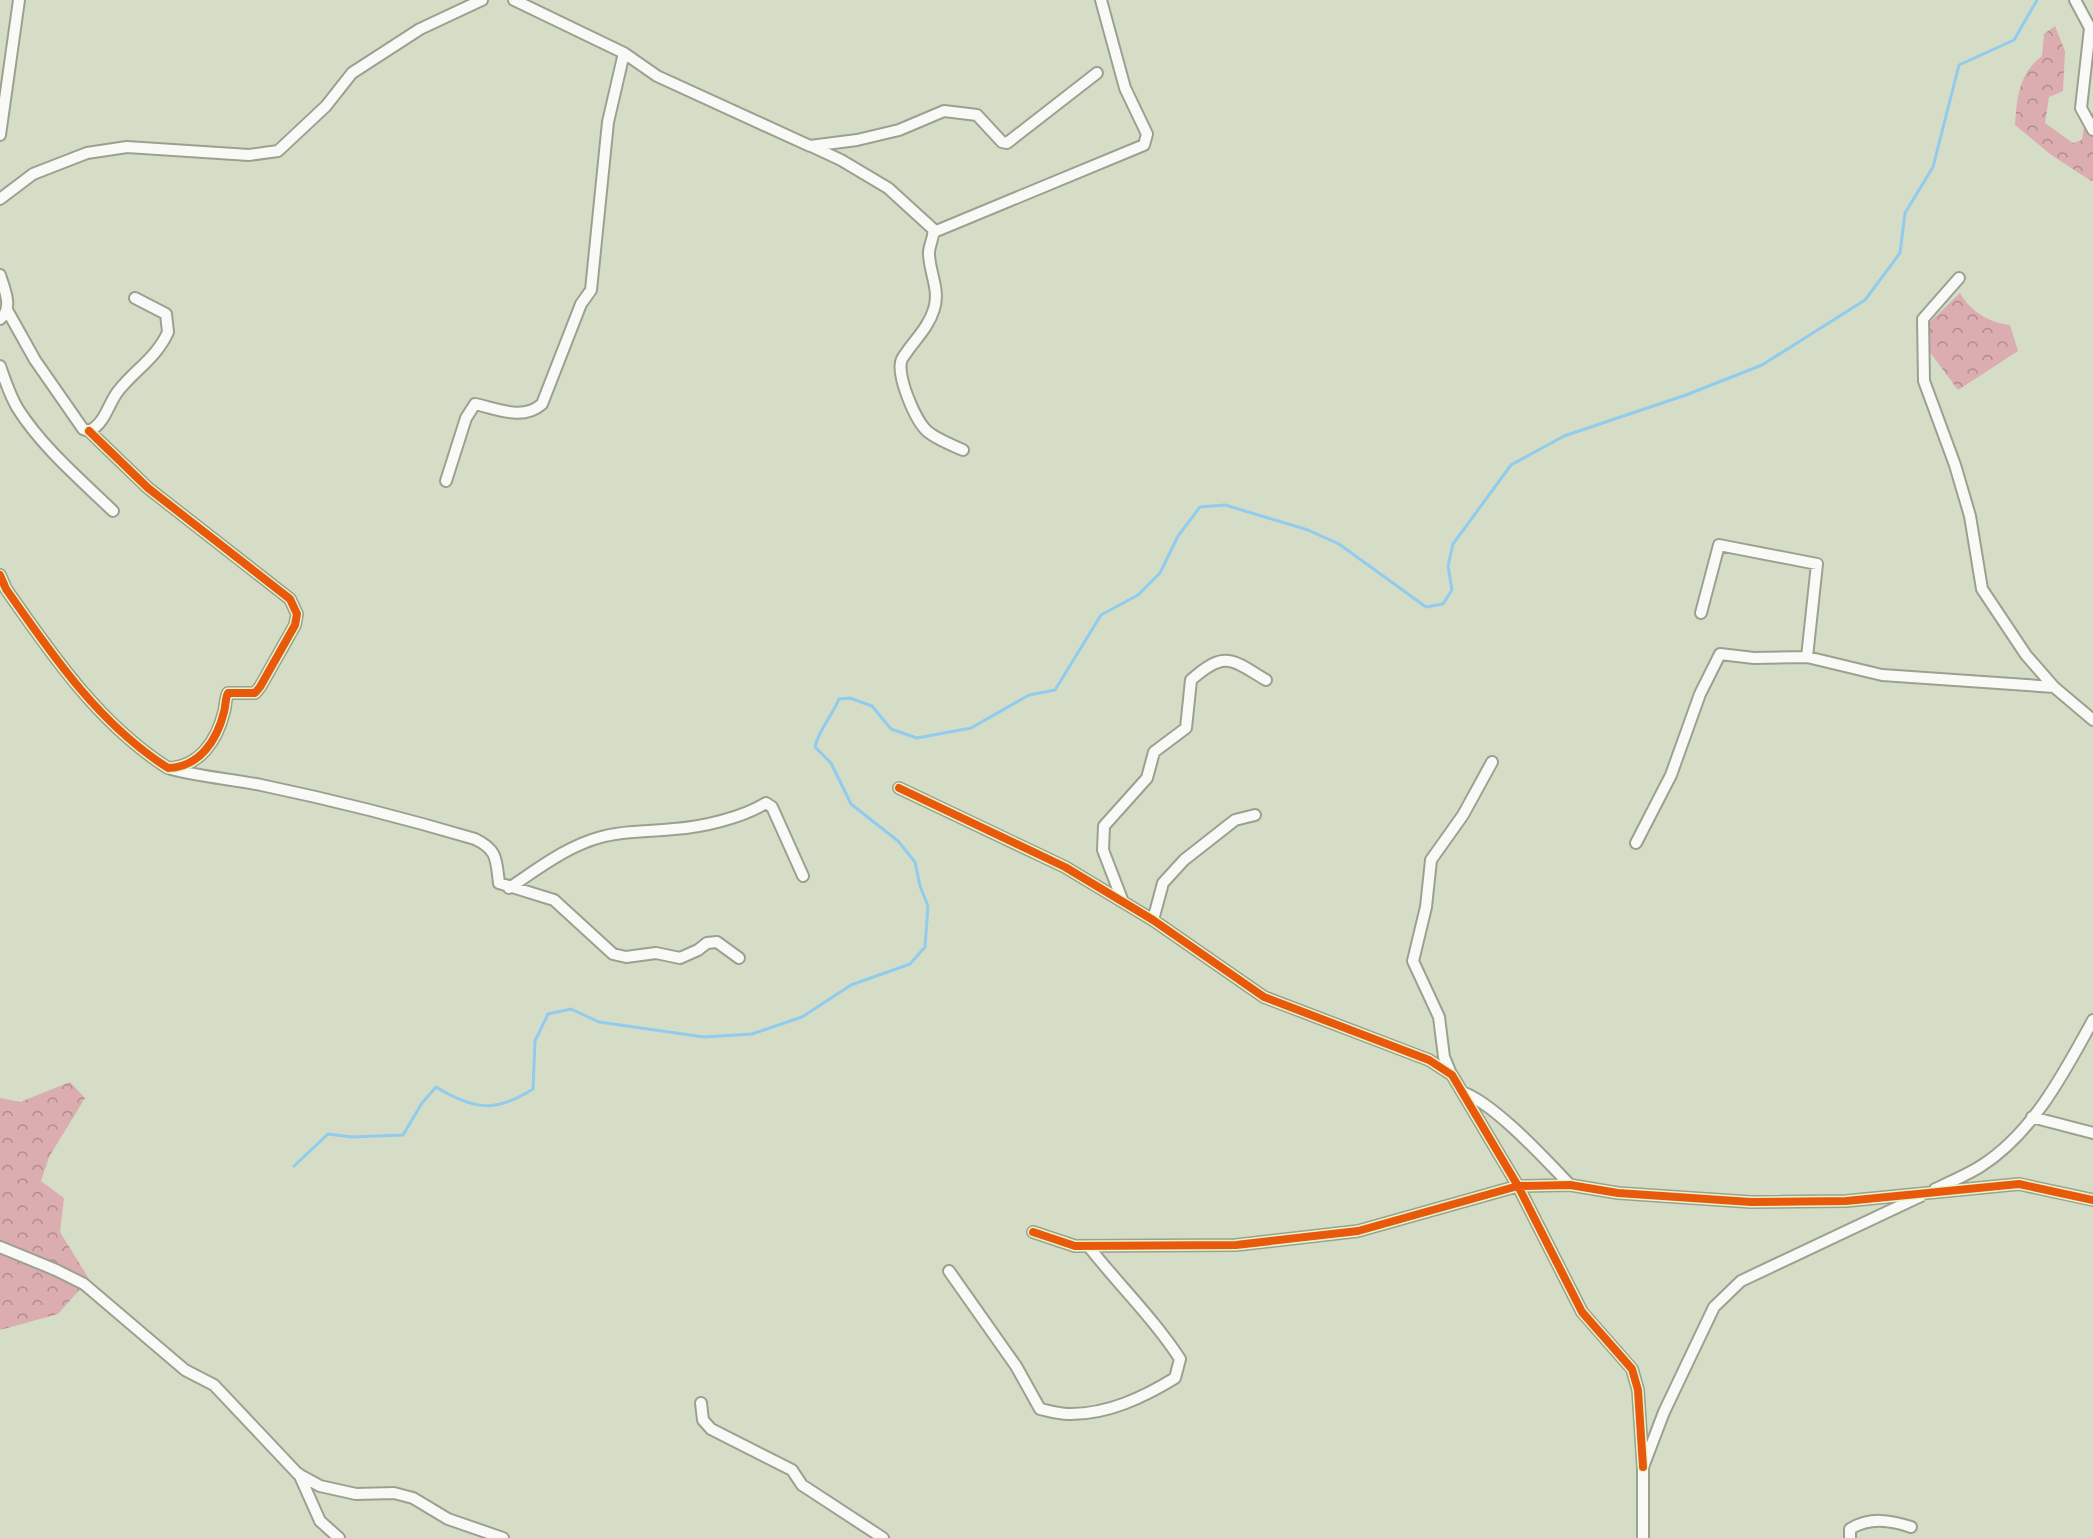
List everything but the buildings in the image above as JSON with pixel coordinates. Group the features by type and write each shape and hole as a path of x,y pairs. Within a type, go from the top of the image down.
{"street":[{"path":"0,135 19,0"},
{"path":"0,199 33,174 87,153 127,147 249,155 278,151 326,106 352,73 420,29 482,0"},
{"path":"514,0 624,53 657,76 841,160 888,188 934,232"},
{"path":"934,232 1144,145 1147,134 1125,88 1101,0"},
{"path":"2075,0 2090,28 2081,108 2093,130"},
{"path":"447,481 466,418 475,404 522,414 533,412 542,404 581,304 591,290 608,122 624,53"},
{"path":"810,146 857,140 899,130 944,111 977,115 1002,142 1007,142 1097,74"},
{"path":"934,232 928,253 937,291 935,308 926,329 901,361 900,370 915,414 927,431 963,450"},
{"path":"0,275 4,314 83,429 89,431 148,488 290,599 297,614 296,625 255,693 228,693 217,734 207,749 201,756 179,768 168,768"},
{"path":"1959,278 1923,319 1924,381 1955,465 1970,516 1982,589 2026,655 2054,687 2093,720"},
{"path":"89,431 104,417 118,391 147,362 168,333 166,314 135,298"},
{"path":"0,366 17,408 53,454 113,511"},
{"path":"1701,613 1719,545 1817,564 1807,657"},
{"path":"0,575 6,589 80,690 124,734 168,768 208,778 247,782 334,801 475,839 489,846 496,857 499,883 509,888 554,900 613,954 626,957 656,953 680,958 698,951 707,943 717,942 740,958"},
{"path":"1636,843 1671,775 1700,694 1719,654 1755,658 1807,657 1882,675 2054,687"},
{"path":"1124,902 1103,850 1104,826 1147,778 1154,752 1186,728 1191,680 1215,661 1234,660 1266,680"},
{"path":"1492,762 1463,815 1431,860 1426,907 1413,961 1438,1017 1444,1057 1452,1075 1518,1186 1582,1312 1632,1369 1638,1390 1643,1467 1643,1538"},
{"path":"899,788 1065,867 1153,920 1264,997 1429,1060 1452,1075"},
{"path":"509,888 568,850 600,837 635,831 675,829 753,811 766,803 772,807 803,876"},
{"path":"1153,920 1163,883 1184,860 1235,820 1255,815"},
{"path":"1643,1467 1664,1412 1714,1307 1742,1281 1982,1166 2022,1132 2065,1071 2093,1020"},
{"path":"1462,1092 1474,1096 1494,1113 1570,1185"},
{"path":"2032,1117 2093,1133"},
{"path":"1033,1232 1075,1246 1089,1247 1236,1245 1358,1232 1518,1186 1570,1185 1618,1193 1751,1202 1846,1201 2019,1184 2093,1200"},
{"path":"0,1247 84,1284 185,1370 214,1385 298,1474 320,1521 339,1538"},
{"path":"949,1271 1016,1366 1040,1409 1068,1414 1105,1409 1141,1399 1175,1378 1180,1359 1167,1340 1121,1288 1089,1247"},
{"path":"701,1402 703,1420 711,1429 792,1470 802,1485 883,1538"},
{"path":"298,1474 320,1486 356,1494 394,1493 413,1498 448,1520 503,1538"},
{"path":"1850,1538 1850,1529 1857,1525 1882,1520 1911,1527"}],"green space":[{"path":"2055,26 2065,51 2063,91 2049,97 2045,123 2073,143 2082,140 2086,113 2093,113 2093,180 2091,181 2050,154 2015,125 2018,96 2024,78 2028,70 2042,56 2044,34"},
{"path":"1960,293 1981,315 1995,322 2010,325 2018,351 1958,390 1929,351 1929,323"},
{"path":"70,1082 85,1098 49,1157 41,1181 64,1198 60,1232 89,1279 58,1314 0,1330 0,1098 20,1102"}],"waterway":[{"path":"294,1166 328,1134 352,1137 403,1135 422,1103 436,1087 462,1100 485,1106 507,1102 533,1089 535,1041 548,1014 571,1009 599,1022 704,1037 752,1034 802,1017 851,985 910,964 925,947 928,906 920,886 915,862 898,841 851,804 831,763 815,747 839,699 850,698 872,706 891,729 917,738 971,728 1029,695 1055,690 1101,615 1138,595 1160,573 1178,536 1200,507 1225,505 1308,530 1339,544 1426,607 1443,604 1452,590 1448,566 1453,544 1511,465 1564,436 1686,395 1762,365 1865,300 1900,253 1905,213 1933,167 1959,65 2014,40 2037,0"}],"cycle path":[{"path":"0,575 6,589 23,614 78,687 120,731 168,768 189,763 212,742 221,722 228,693 255,693 260,687 295,625 297,614 290,599 148,488 89,431"},
{"path":"899,788 1065,867 1153,920 1264,997 1429,1060 1452,1075 1518,1186 1582,1312 1632,1369 1638,1390 1643,1467"},
{"path":"1033,1232 1075,1246 1236,1245 1358,1231 1518,1186 1570,1185 1618,1193 1751,1202 1846,1201 2019,1184 2093,1200"}]}
